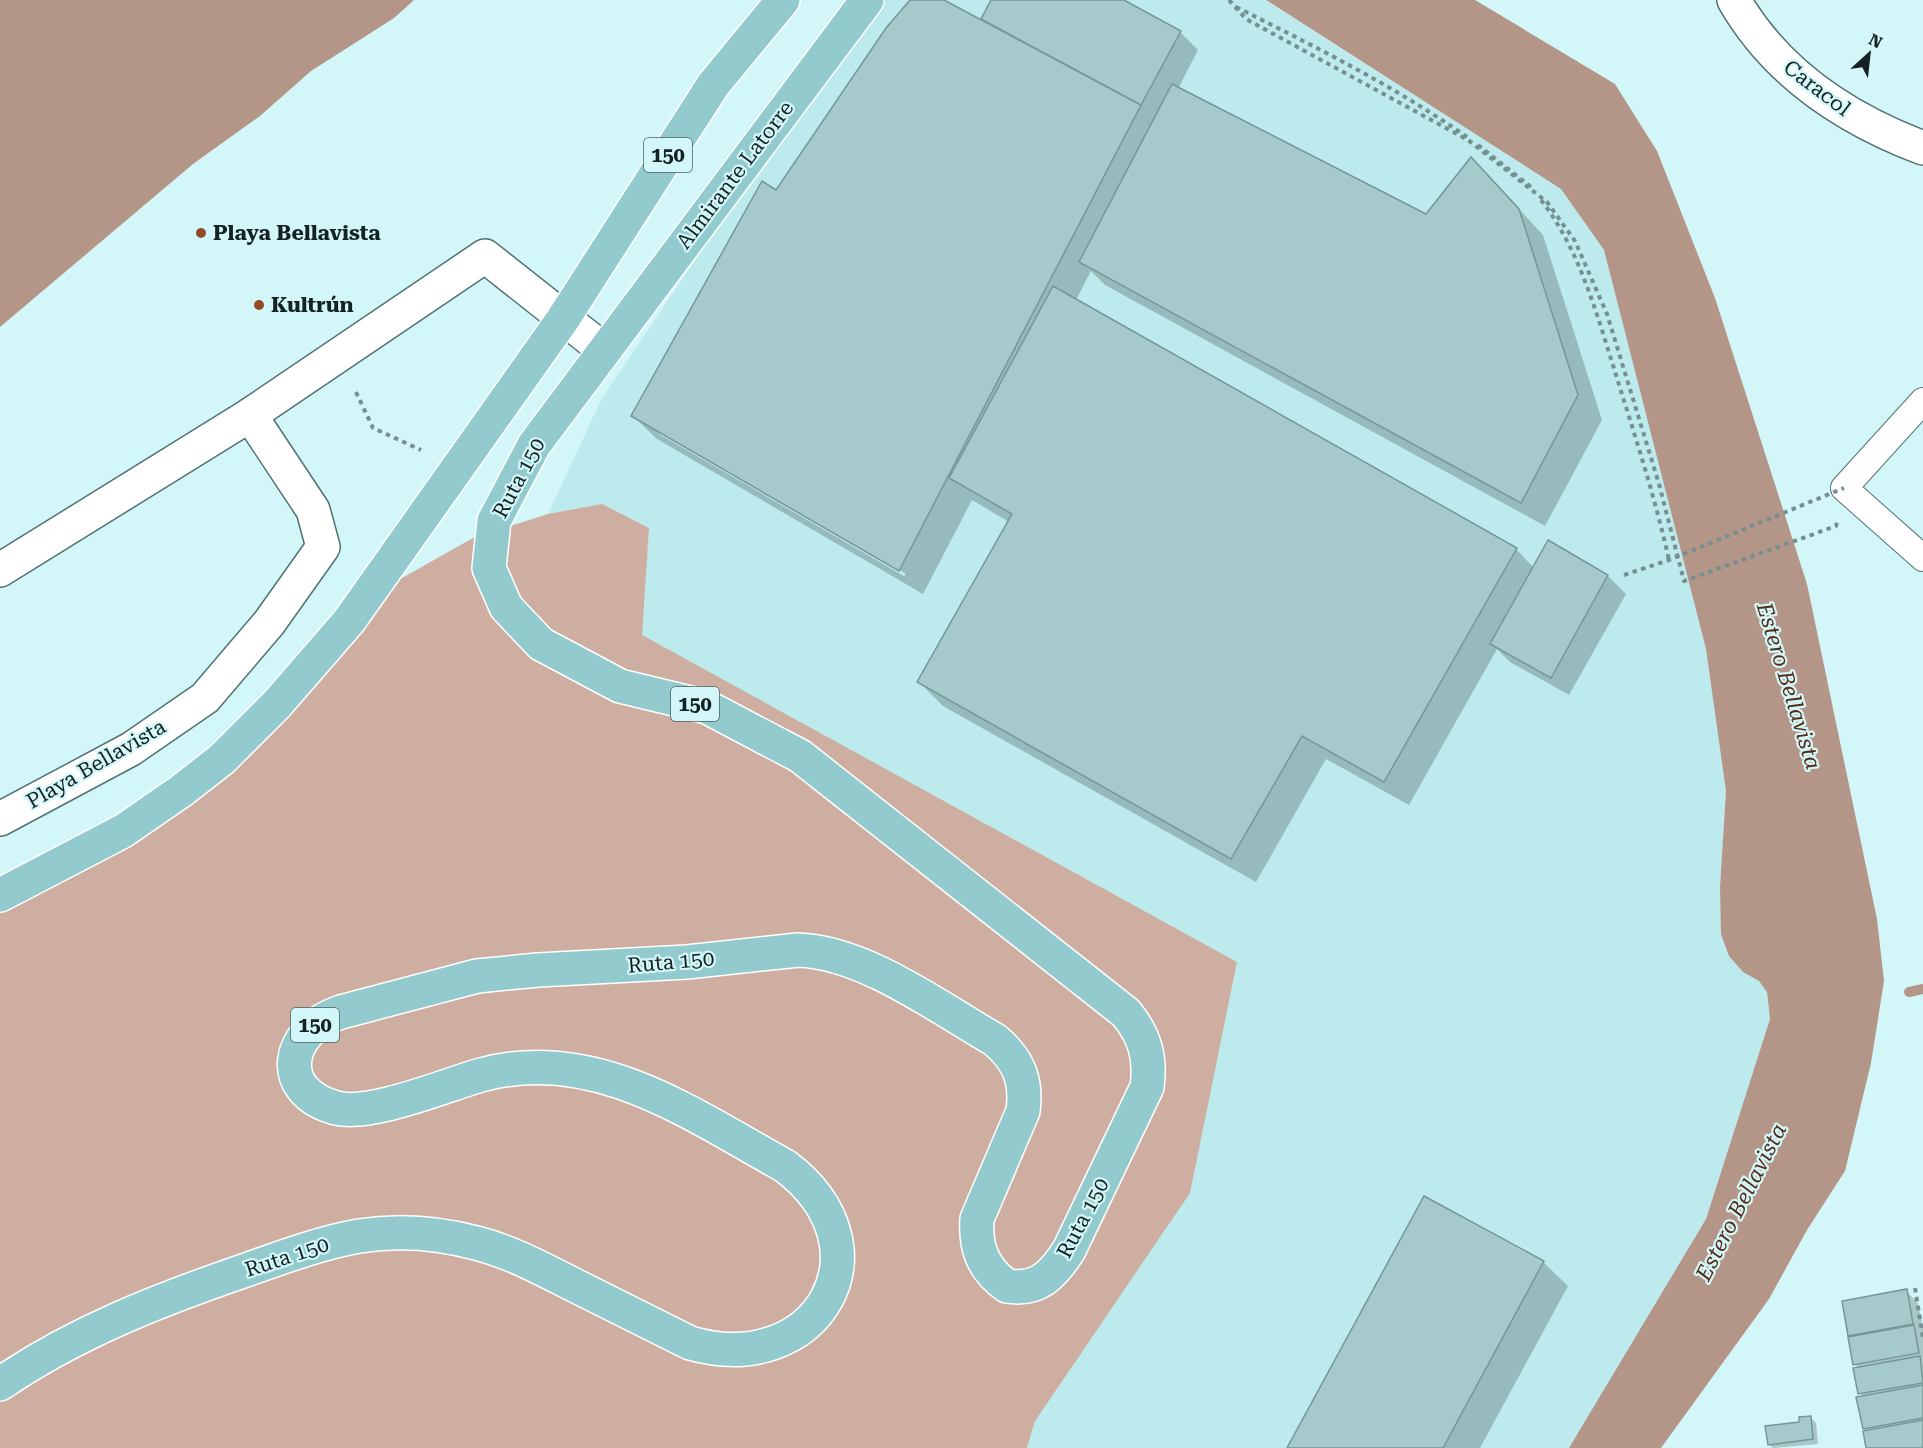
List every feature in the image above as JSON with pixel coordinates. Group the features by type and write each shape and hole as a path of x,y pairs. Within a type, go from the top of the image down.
{"main road":[{"name":"150","path":"0,895 123,831 222,759 277,704 349,621 563,319 713,85 783,0"},
{"name":"Almirante Latorre","path":"604,350 867,0"},
{"name":"Ruta 150","path":"0,1384 71,1341 173,1295 322,1244 361,1236 400,1233 439,1235 476,1243 512,1255 690,1343 710,1349 751,1350 780,1341 806,1325 820,1309 835,1274 836,1240 824,1207 800,1177 784,1166 642,1088 609,1076 575,1070 544,1067 513,1069 353,1110 324,1104 313,1097 297,1077 294,1062 297,1048 302,1037 320,1021 341,1012 477,976 538,970 687,962 798,950 817,950 852,959 995,1040 1012,1056 1023,1076 1025,1094 1023,1111 977,1220 979,1252 985,1265 1006,1286 1032,1286 1052,1274 1069,1250 1147,1087 1148,1058 1144,1041 1126,1013 800,756 707,707 620,686 541,644 506,607 489,568 494,521 534,445 604,350"}],"street":[{"name":"Caracol","path":"1734,0 1779,60 1808,86 1868,125 1923,148"},
{"path":"0,570 250,415 485,256 604,350"},
{"path":"1923,401 1844,488 1923,558"},
{"name":"Playa Bellavista","path":"0,819 131,749 205,698 269,623 322,547 313,510 250,415"}],"path":[{"path":"1229,0 1246,19 1468,140 1547,202 1575,241 1607,314 1659,484 1684,581 1836,526"},
{"path":"1233,6 1358,67 1425,108 1526,181 1556,219 1582,274 1639,447 1669,560"},
{"path":"356,392 373,428 421,450"},
{"path":"1624,575 1669,560 1844,488"},
{"path":"1915,1287 1923,1338"}],"shaded area":[{"path":"878,0 1265,0 1561,189 1604,250 1706,649 1726,791 1720,887 1743,972 1759,981 1767,992 1770,1019 1706,1219 1569,1448 1027,1448 1035,1421 1237,962 641,635 649,528 602,504 548,514 602,398 750,179"},
{"path":"602,504 649,528 642,635 1237,962 1190,1193 1035,1421 1027,1448 0,1448 0,894 224,752 340,613 473,538 548,514"}],"water":[{"path":"0,0 414,0 394,18 311,71 260,116 193,164 0,327"},
{"name":"Estero Bellavista","path":"1266,0 1475,0 1615,84 1657,151 1715,298 1807,584 1877,919 1884,981 1871,1063 1845,1171 1807,1230 1769,1299 1661,1448 1569,1448 1706,1219 1770,1019 1767,992 1759,981 1743,972 1729,956 1721,934 1720,887 1726,791 1706,649 1604,250 1561,189"}],"building":[{"path":"910,0 944,0 1141,105 899,571 631,416 762,181 776,190 886,28"},
{"path":"991,0 1124,0 1181,31 1141,105 981,19"},
{"path":"1172,84 1426,214 1471,157 1519,209 1578,395 1521,503 1079,262"},
{"path":"1053,286 1517,548 1384,782 1302,736 1231,859 917,682 1012,514 949,478"},
{"path":"1548,540 1608,575 1551,678 1490,644"},
{"path":"1424,1196 1544,1261 1443,1448 1287,1448"},
{"path":"1907,1289 1913,1324 1848,1336 1842,1301"},
{"path":"1914,1325 1919,1353 1853,1365 1848,1337"},
{"path":"1920,1356 1923,1383 1858,1394 1853,1368"},
{"path":"1923,1385 1923,1418 1863,1429 1856,1397"},
{"path":"1811,1416 1813,1439 1768,1445 1765,1426 1799,1422 1799,1417"},
{"path":"1923,1420 1923,1448 1866,1448 1863,1431"}],"waterway":[{"path":"1909,992 1923,989"}],"place":[{"name":"Playa Bellavista","path":"201,233"},
{"name":"Kultrún","path":"259,305"}]}
